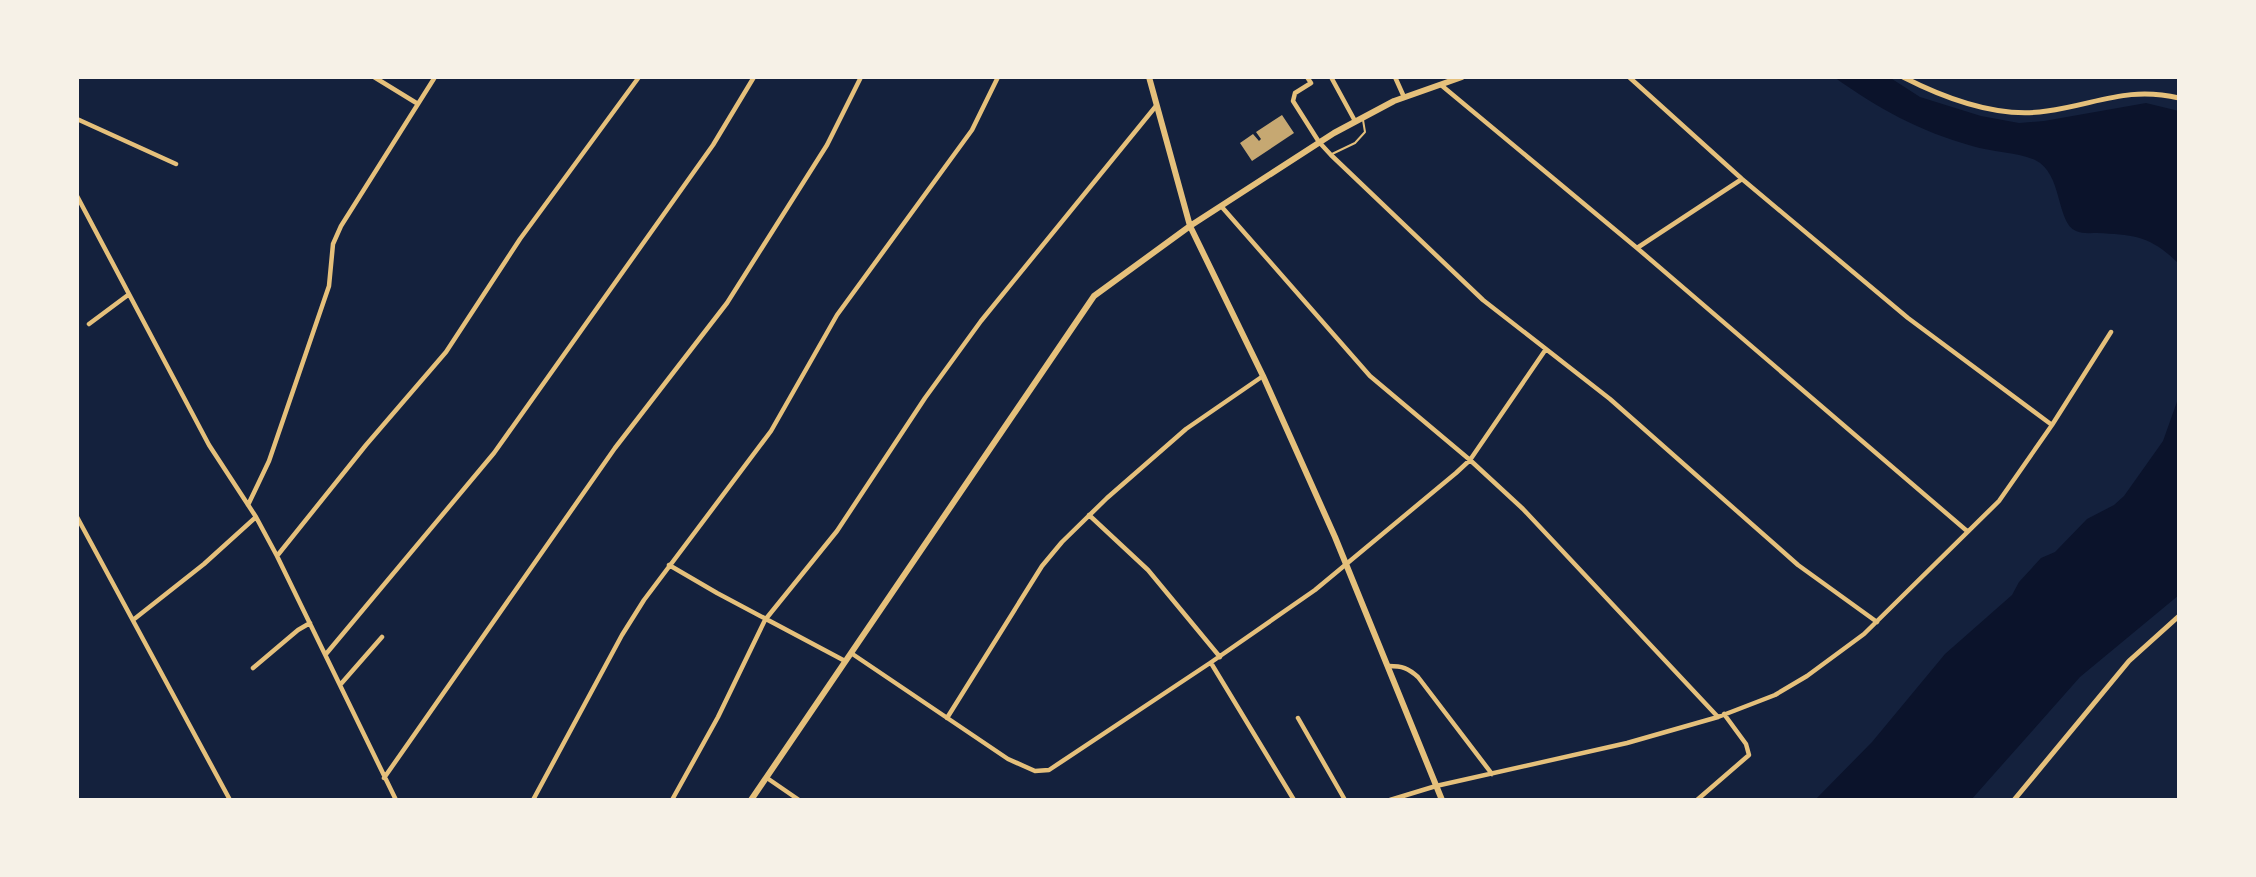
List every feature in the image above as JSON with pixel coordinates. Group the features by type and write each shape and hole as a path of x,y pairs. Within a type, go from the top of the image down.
{"main road":[{"path":"1149,77 1190,226 1263,376 1346,564 1442,800"},
{"path":"751,800 1089,302 1106,285 1190,226 1354,121 1405,97 1462,77"}],"street":[{"path":"374,77 418,104"},
{"path":"248,505 269,461 329,286 333,244 341,226 435,77"},
{"path":"277,556 366,445 446,352 520,239 639,77"},
{"path":"326,654 494,453 713,145 754,77"},
{"path":"384,778 615,449 727,303 827,145 861,77"},
{"path":"533,800 622,635 669,565 771,430 837,315 972,130 998,77"},
{"path":"1307,77 1311,83 1295,93 1293,101 1320,142 1458,277 1619,407 1798,565 1877,622"},
{"path":"1331,77 1354,121"},
{"path":"1395,77 1405,97"},
{"path":"1629,77 1742,179 1917,325 2052,425"},
{"path":"1903,77 1934,92 1977,106 2008,112 2048,111 2139,92 2179,98"},
{"path":"1440,84 1637,248 1967,531"},
{"path":"672,800 718,718 765,620 837,531 973,331 1157,105"},
{"path":"77,119 176,164"},
{"path":"1637,248 1742,179"},
{"path":"77,196 209,445 256,517 277,556 396,800"},
{"path":"1221,206 1370,376 1470,460 1548,535 1746,744 1749,755 1697,800"},
{"path":"89,324 128,295"},
{"path":"1391,800 1436,786 1627,743 1721,716 1775,695 1831,661 1877,622 1999,501 2052,425 2111,332"},
{"path":"850,653 1007,759 1035,771 1049,770 1220,657 1315,590 1470,460 1546,349"},
{"path":"947,719 1042,566 1088,515 1186,429 1263,376"},
{"path":"1088,515 1148,570 1220,657"},
{"path":"77,517 230,800"},
{"path":"133,620 204,564 256,517"},
{"path":"669,565 765,620 845,661"},
{"path":"2014,800 2129,661 2179,616"},
{"path":"253,668 310,623"},
{"path":"340,685 382,637"},
{"path":"1210,663 1294,800"},
{"path":"1389,666 1409,669 1418,677 1492,774"},
{"path":"1298,718 1345,800"},
{"path":"767,778 799,800"}],"lane":[{"path":"1331,155 1363,136 1366,127 1362,117"}],"water":[{"path":"1834,77 1889,77 1920,97 1981,116 2019,123 2146,103 2179,111 2179,264 2160,248 2142,239 2076,231 2065,218 2050,175 2044,166 2035,160 1972,146 1917,126 1883,109"},
{"path":"2179,396 2179,595 2080,677 1971,800 1815,800 1872,742 1945,654 2012,595 2019,582 2041,558 2055,552 2087,519 2114,505 2124,496 2163,441"}],"building":[{"path":"1282,115 1294,133 1252,161 1240,143 1253,134 1259,141 1261,139 1256,132"}]}
